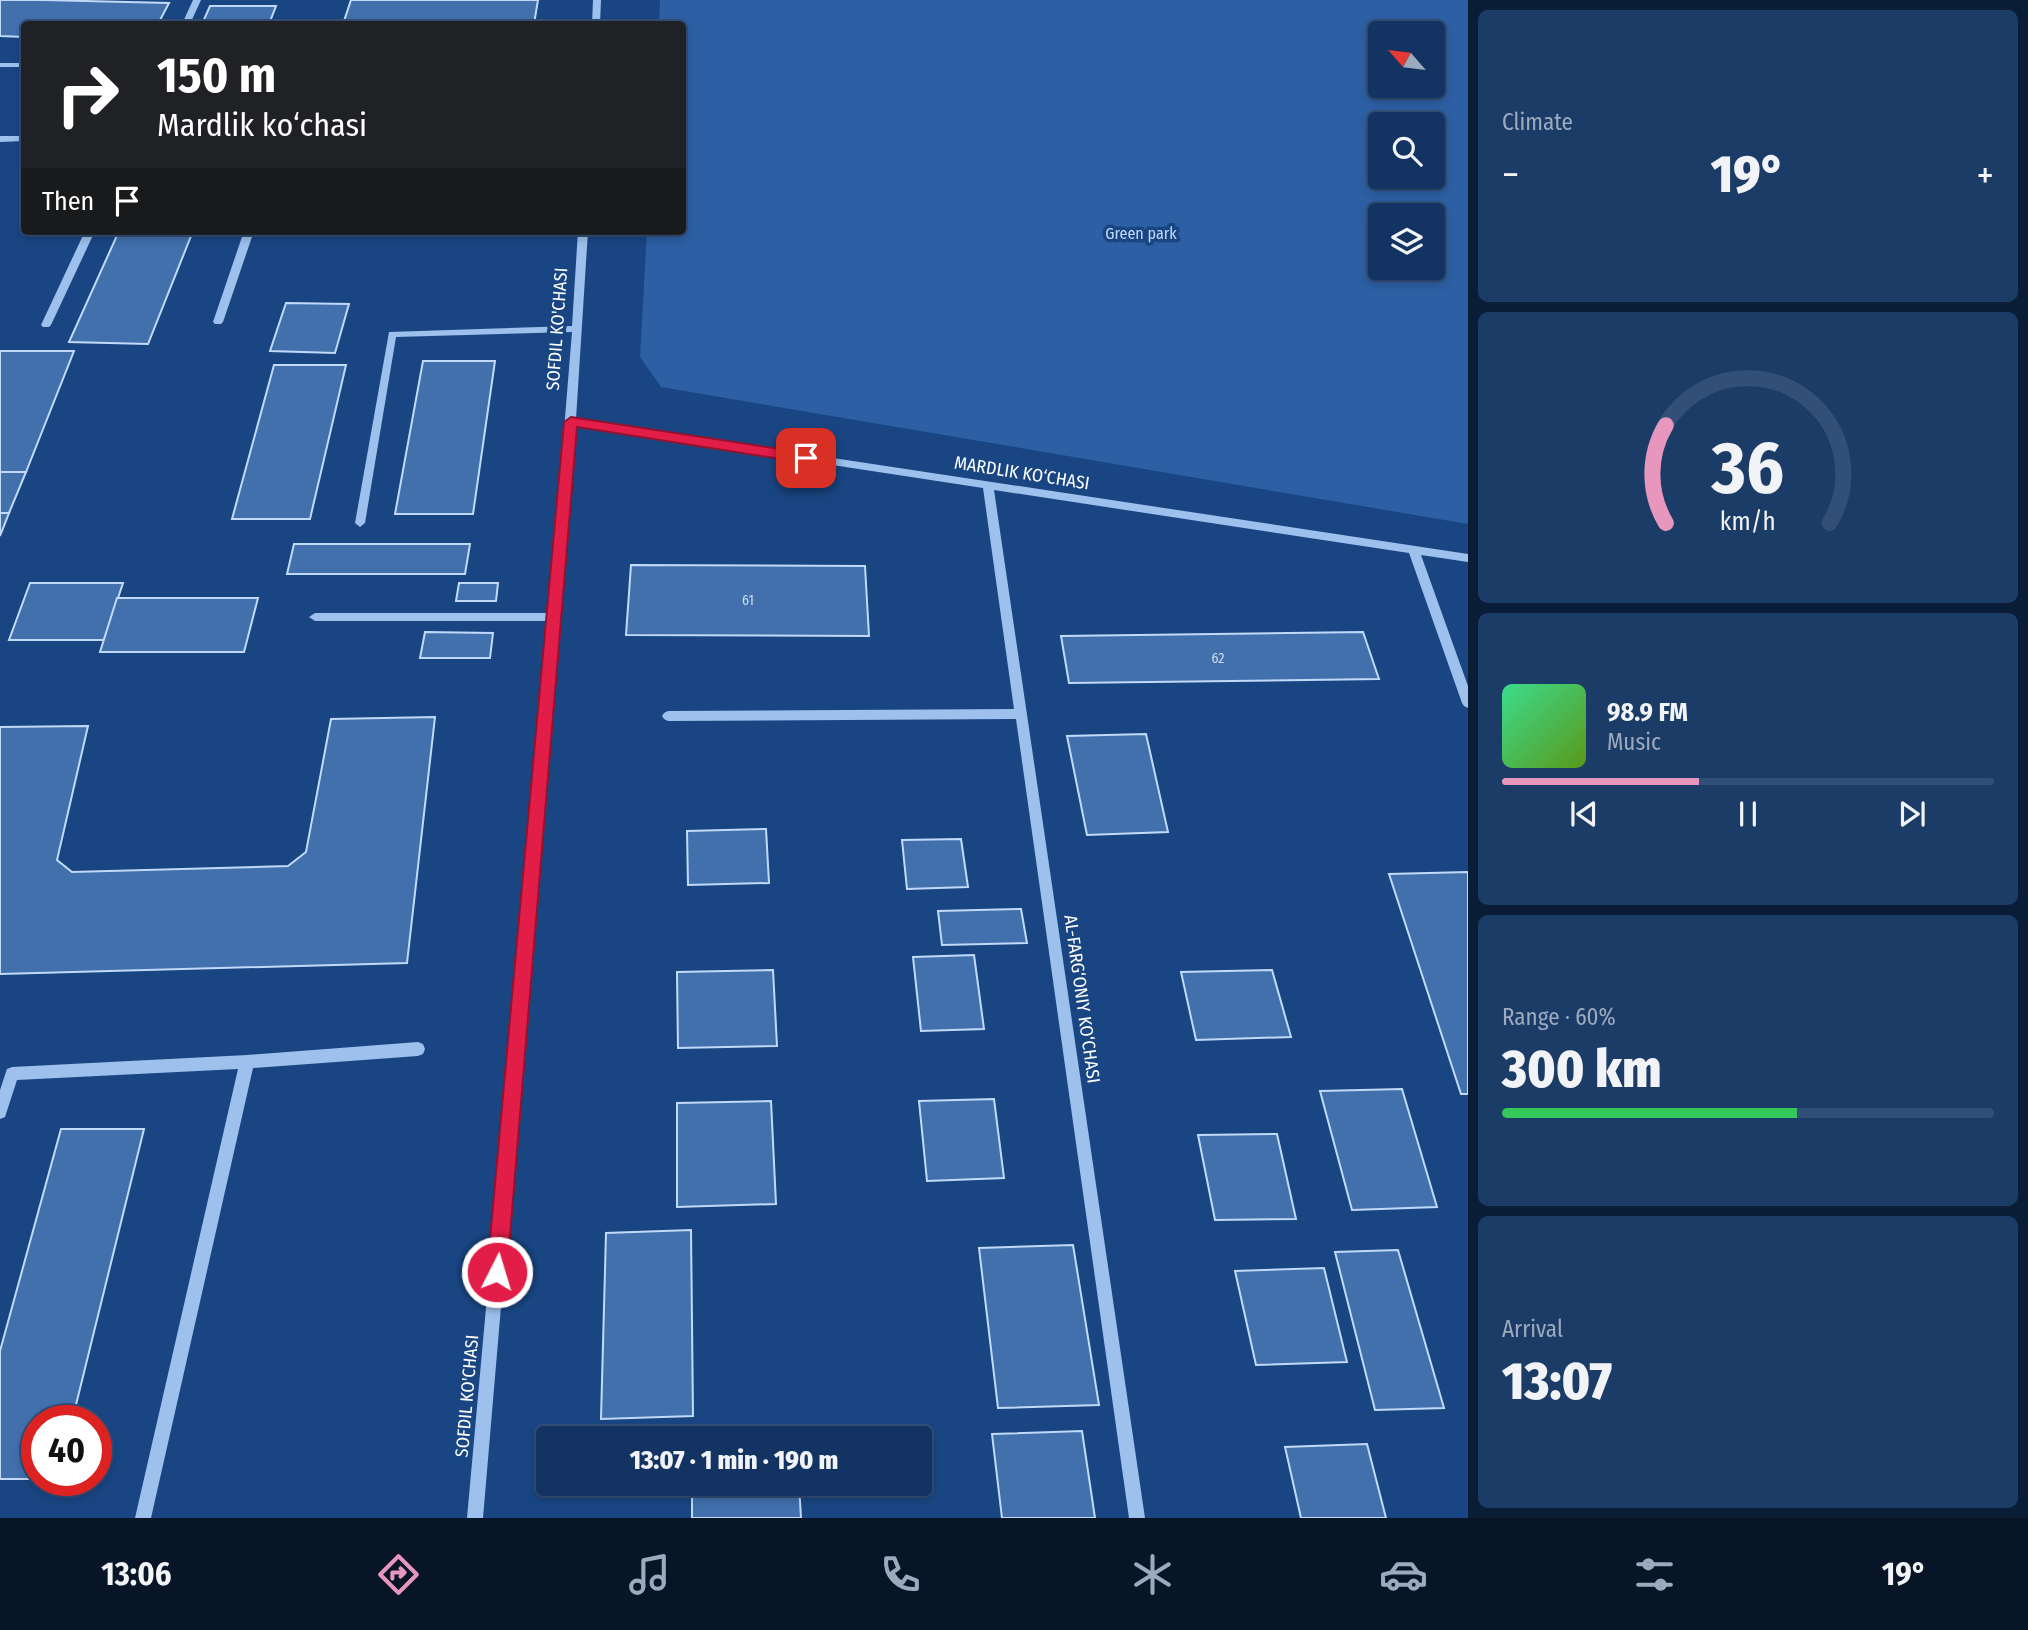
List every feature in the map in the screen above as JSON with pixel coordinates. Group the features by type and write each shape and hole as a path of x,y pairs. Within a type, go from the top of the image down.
{"street":[{"path":"187,21 197,0"},
{"path":"596,21 597,0"},
{"path":"0,65 21,65"},
{"path":"0,139 21,139"},
{"path":"46,325 88,235"},
{"path":"218,323 248,235"},
{"name":"SOFDIL KO'CHASI","path":"475,1518 571,422 583,235"},
{"path":"360,523 392,334 576,329"},
{"name":"MARDLIK KO‘CHASI","path":"571,422 1468,558"},
{"name":"AL-FARG‘ONIY KO‘CHASI","path":"988,486 1137,1518"},
{"path":"1413,549 1468,704"},
{"path":"315,617 554,617"},
{"path":"668,716 1021,714"},
{"path":"0,1112 12,1074 247,1062 418,1049"},
{"path":"143,1518 247,1062"}],"green space":[{"name":"Green park","path":"660,0 1468,0 1468,524 661,387 640,357 647,235 686,235 686,21 659,21"}],"building":[{"path":"0,0 169,3 160,21 21,21 21,37 0,36"},
{"path":"351,0 538,0 534,21 344,21"},
{"path":"210,6 276,6 270,21 203,21"},
{"path":"117,235 191,235 148,344 69,342"},
{"path":"286,303 349,304 335,353 270,351"},
{"path":"0,351 74,351 26,472 0,472"},
{"path":"423,361 495,361 473,514 395,514"},
{"path":"274,365 346,365 310,519 232,519"},
{"path":"0,472 26,472 9,513 0,513"},
{"path":"0,513 9,513 0,536"},
{"path":"294,544 470,544 465,574 287,574"},
{"path":"631,565 865,566 869,636 626,635"},
{"path":"30,583 123,583 104,640 9,640"},
{"path":"459,583 498,583 496,601 456,601"},
{"path":"117,598 258,598 244,652 100,652"},
{"path":"425,632 493,633 490,658 420,658"},
{"path":"1363,632 1379,679 1069,683 1061,636"},
{"path":"435,717 407,963 0,974 0,727 88,726 57,860 72,872 288,866 306,852 331,719"},
{"path":"1146,734 1168,832 1087,835 1067,736"},
{"path":"766,829 769,883 688,885 687,831"},
{"path":"961,839 968,887 907,889 902,840"},
{"path":"1468,872 1468,1094 1461,1094 1389,874"},
{"path":"1021,909 1027,943 942,945 938,911"},
{"path":"974,955 984,1029 921,1031 913,957"},
{"path":"773,970 777,1046 678,1048 677,972"},
{"path":"1272,970 1291,1037 1196,1040 1181,972"},
{"path":"1402,1089 1437,1207 1352,1210 1320,1091"},
{"path":"994,1099 1004,1178 927,1181 919,1101"},
{"path":"771,1101 776,1204 677,1207 677,1103"},
{"path":"61,1129 144,1129 76,1405 21,1405 21,1479 0,1479 0,1351"},
{"path":"1277,1134 1296,1219 1215,1220 1198,1135"},
{"path":"691,1230 693,1416 601,1419 606,1233"},
{"path":"1073,1245 1099,1405 998,1408 979,1248"},
{"path":"1398,1250 1444,1408 1375,1410 1335,1252"},
{"path":"1324,1268 1347,1362 1256,1365 1235,1271"},
{"path":"1082,1431 1095,1518 1002,1518 992,1434"},
{"path":"1367,1444 1386,1518 1301,1518 1285,1447"},
{"path":"692,1496 800,1496 801,1518 692,1518"}],"route":[{"path":"497,1272 571,422 806,458"}]}
